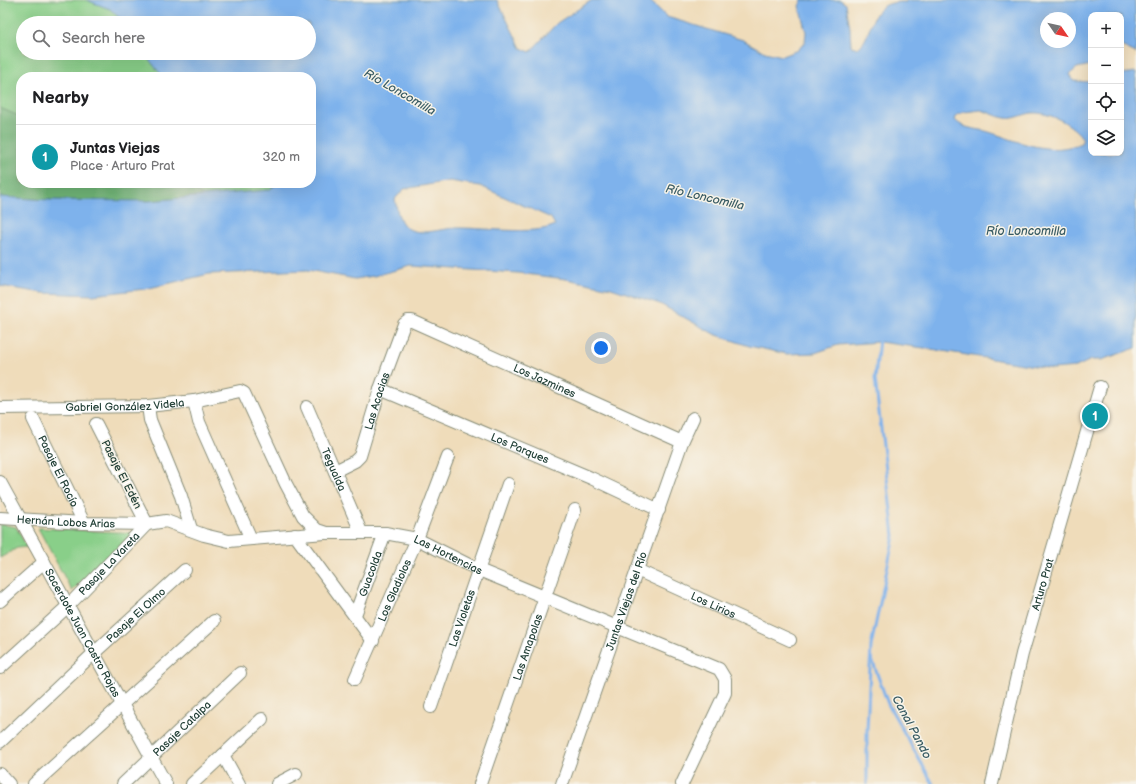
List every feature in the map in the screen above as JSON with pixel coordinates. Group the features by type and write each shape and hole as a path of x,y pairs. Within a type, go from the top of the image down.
{"street":[{"name":"Las Acacias","path":"335,471 355,461 360,456 380,389 404,324 408,321"},
{"name":"Los Jazmines","path":"408,321 412,321 682,442"},
{"name":"Arturo Prat","path":"992,784 1022,654 1100,387"},
{"name":"Los Parques","path":"380,389 591,478 659,510"},
{"name":"Gabriel González Videla","path":"0,408 148,406 194,401 240,390 246,397 286,484 303,516 310,524 326,533"},
{"path":"194,401 199,422 251,539"},
{"path":"148,406 150,420 181,496 191,529"},
{"name":"Tegualda","path":"307,407 361,532"},
{"name":"Juntas Viejas del Río","path":"562,784 682,442 693,418"},
{"name":"Pasaje El Rocío","path":"33,419 84,523"},
{"name":"Pasaje El Edén","path":"96,424 151,523"},
{"name":"Los Gladiolos","path":"355,679 418,539 448,457"},
{"name":"Sacerdote Juan Castro Rojas","path":"0,482 166,784"},
{"name":"Las Violetas","path":"431,707 508,484"},
{"name":"Las Amapolas","path":"480,784 575,510"},
{"name":"Hernán Lobos Arias","path":"0,518 84,523 151,523 166,521 204,535 229,541 251,539"},
{"name":"Pasaje La Yareta","path":"0,668 68,606 151,523"},
{"name":"Las Hortencias","path":"251,539 326,533 361,532 385,533 418,539 479,570 545,598 618,626 719,669 725,679 725,693 682,784"},
{"name":"Guacolda","path":"355,615 385,533"},
{"path":"296,536 373,641"},
{"path":"0,602 44,562"},
{"name":"Pasaje El Olmo","path":"0,742 185,570"},
{"name":"Los Lirios","path":"638,570 790,640"},
{"path":"34,784 214,621"},
{"name":"Pasaje Catalpa","path":"123,784 240,673"},
{"path":"192,784 262,719"},
{"path":"223,755 240,784"},
{"path":"0,774 9,784"},
{"path":"277,784 296,774"}],"green space":[{"path":"0,0 86,0 110,9 118,16 16,16 16,60 150,60 159,72 16,72 16,115 0,108"},
{"path":"0,108 16,115 16,188 193,188 203,196 149,201 50,200 0,197"},
{"path":"193,188 272,188 269,190 203,196"},
{"path":"0,524 16,527 27,547 17,548 0,558"},
{"path":"38,528 135,533 72,591"}],"water":[{"name":"Río Loncomilla","path":"86,0 497,0 521,48 530,52 557,23 592,0 649,0 667,17 743,40 765,52 782,56 798,50 805,42 806,32 799,6 802,0 840,0 846,4 851,46 858,48 864,42 877,12 883,7 893,3 906,2 907,0 1135,0 1136,53 1124,47 1124,12 1088,12 1088,66 1077,68 1070,74 1073,81 1088,82 1088,156 1124,156 1124,74 1136,72 1136,348 1101,360 1091,360 1076,367 1053,369 879,342 838,345 815,353 787,354 749,346 714,334 660,304 611,288 566,279 518,273 411,266 374,276 355,279 308,270 209,274 145,289 93,295 43,293 0,286 0,197 50,200 149,201 269,190 272,188 316,188 316,72 159,72 150,60 316,60 316,16 118,16 110,9","holes":["981,110 999,117 1015,118 1025,114 1039,113 1053,117 1067,124 1083,139 1081,143 1069,147 1046,148 962,126 955,120 957,115 964,112","450,181 480,186 551,218 555,225 546,228 521,231 454,228 422,232 407,228 401,221 395,199 404,189"]}],"waterway":[{"path":"867,784 867,730 871,646 894,536 875,379 879,339"},
{"name":"Canal Pando","path":"871,657 888,704 933,784"}],"place":[{"name":"Juntas Viejas","path":"1095,416"}]}
